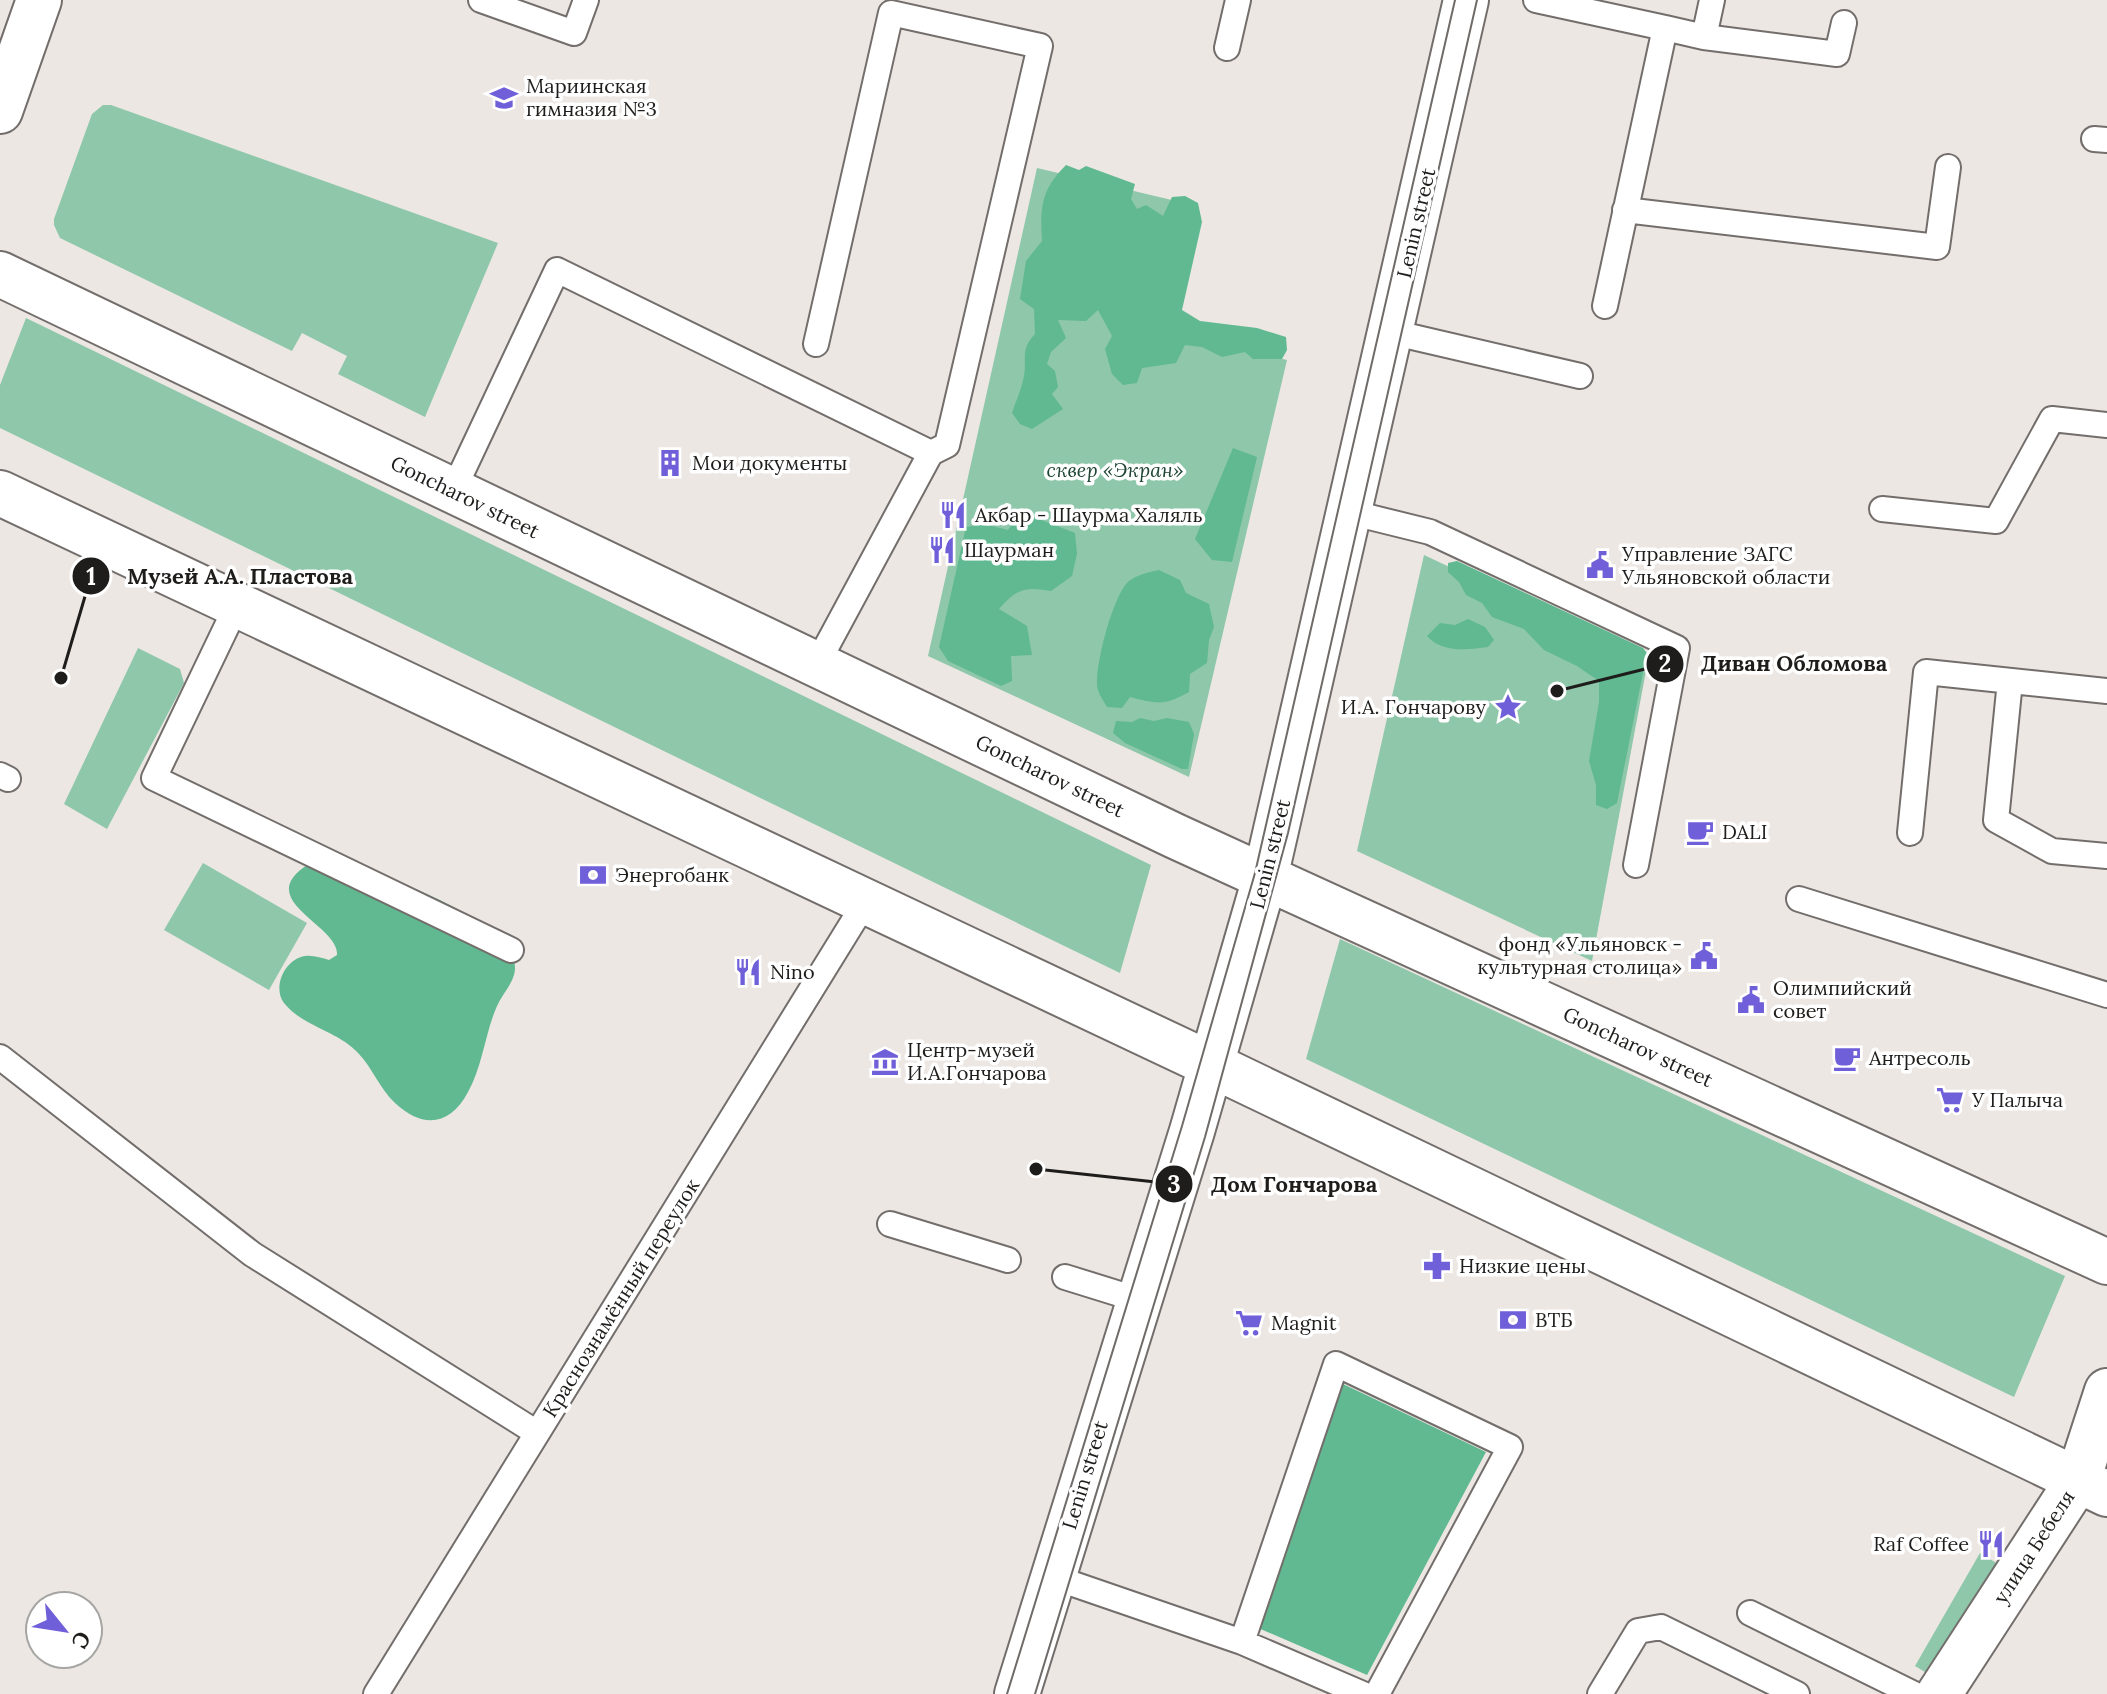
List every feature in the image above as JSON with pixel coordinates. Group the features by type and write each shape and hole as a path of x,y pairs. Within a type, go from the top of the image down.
{"main road":[{"path":"0,111 39,0"},
{"name":"Lenin street","path":"1017,1694 1212,1065 1265,878 1466,0"},
{"name":"Goncharov street","path":"0,274 1265,878 2107,1262"},
{"path":"0,493 1212,1065 2092,1487"},
{"name":"улица Бебеля","path":"1939,1694 2092,1487 2107,1391"}],"lane":[{"path":"481,0 574,33 586,0"},
{"path":"1227,48 1238,0"},
{"path":"1536,0 1704,37 1837,54 1844,23"},
{"path":"1704,37 1712,0"},
{"path":"816,344 891,13 1040,46 947,445 931,453 817,664"},
{"path":"1605,306 1665,28"},
{"path":"1625,210 1937,247 1948,167"},
{"path":"453,491 557,270 931,453"},
{"path":"1391,332 1580,376"},
{"path":"1882,509 1996,521 2052,419 2107,425"},
{"path":"1349,512 1430,532 1677,648 1636,865"},
{"path":"237,605 154,778 511,950"},
{"path":"1910,833 1926,672 2107,691"},
{"path":"2010,681 1996,820 2052,851 2107,856"},
{"path":"1799,899 2107,995"},
{"name":"Краснознамённый переулок","path":"376,1694 866,901"},
{"path":"0,1057 252,1254 537,1433"},
{"path":"890,1224 1008,1260"},
{"path":"1065,1277 1139,1300"},
{"path":"1242,1642 1336,1364 1510,1447 1377,1694"},
{"path":"1053,1577 1242,1642 1363,1694"},
{"path":"1750,1613 1914,1694"},
{"path":"1600,1694 1638,1631 1661,1627 1797,1694"}],"green space":[{"path":"103,105 111,105 498,243 425,417 338,374 347,356 302,333 292,351 60,238 54,219 92,114"},
{"path":"1066,165 1079,170 1086,166 1135,184 1131,199 1137,209 1146,205 1163,216 1172,197 1185,196 1198,203 1202,222 1182,310 1200,321 1257,328 1286,337 1287,350 1282,359 1253,359 1245,352 1222,357 1202,347 1185,345 1176,363 1142,368 1137,383 1123,385 1112,374 1105,349 1112,336 1098,310 1086,321 1058,320 1066,338 1051,352 1047,364 1055,371 1058,387 1052,394 1063,409 1032,429 1020,424 1012,413 1023,381 1026,349 1035,334 1034,309 1020,299 1026,261 1042,241 1041,218 1047,191"},
{"name":"сквер «Экран»","path":"1037,168 1197,206 1169,333 1287,360 1189,777 928,656"},
{"path":"26,318 1151,865 1120,973 0,428 0,385"},
{"path":"1233,448 1257,457 1232,562 1212,560 1195,539"},
{"path":"1021,512 1075,533 1077,554 1072,576 1051,591 1022,591 999,609 1027,626 1032,655 1011,656 1012,681 1001,686 948,661 939,647 966,527 984,524 1008,530"},
{"path":"1424,555 1648,660 1592,961 1357,851"},
{"path":"1457,561 1643,648 1647,653 1617,803 1607,809 1596,805 1596,785 1589,761 1599,702 1599,681 1544,650 1524,629 1492,617 1482,603 1466,595 1459,582 1448,572 1448,563"},
{"path":"1159,570 1180,580 1186,593 1209,604 1214,627 1209,640 1207,663 1190,674 1189,692 1180,697 1161,702 1130,697 1122,708 1107,707 1098,690 1097,674 1102,645 1117,600 1129,581"},
{"path":"1468,619 1485,627 1494,640 1488,647 1447,648 1427,636 1440,623 1455,625"},
{"path":"138,648 180,669 184,683 107,829 64,804"},
{"path":"1140,718 1189,722 1194,734 1188,769 1125,743 1113,733 1116,721 1132,722"},
{"path":"203,863 307,923 269,990 164,930"},
{"path":"309,864 377,875 421,891 483,925 511,953 515,968 511,983 493,1016 473,1082 453,1112 435,1120 426,1120 405,1111 390,1097 351,1046 301,1018 284,1003 280,982 292,962 305,956 329,960 337,955 326,933 302,912 293,901 289,889 293,877"},
{"path":"1340,939 2065,1276 2014,1397 1306,1059"},
{"path":"1343,1384 1486,1452 1367,1675 1256,1627"},
{"path":"1980,1553 1998,1564 1930,1675 1915,1666"}],"tram line":[{"path":"1007,1694 1182,1126 1255,873 1455,0"},
{"path":"1035,1694 1205,1137 1288,833 1477,0"}],"place":[{"name":"Мариинская гимназия №3","path":"504,98"},
{"name":"Мои документы","path":"670,463"},
{"name":"Акбар - Шаурма Халяль","path":"953,515"},
{"name":"Шаурман","path":"942,550"},
{"name":"Управление ЗАГС Ульяновской области","path":"1600,565"},
{"name":"Музей А.А. Пластова","path":"61,678"},
{"name":"Диван Обломова","path":"1557,691"},
{"name":"И.А. Гончарову","path":"1508,707"},
{"name":"DALI","path":"1700,832"},
{"name":"Энергобанк","path":"593,875"},
{"name":"фонд «Ульяновск - культурная столица»","path":"1704,956"},
{"name":"Nino","path":"748,972"},
{"name":"Олимпийский совет","path":"1751,1000"},
{"name":"Антресоль","path":"1847,1058"},
{"name":"Центр-музей И.А.Гончарова","path":"885,1062"},
{"name":"У Палыча","path":"1950,1100"},
{"name":"Дом Гончарова","path":"1036,1169"},
{"name":"Низкие цены","path":"1437,1266"},
{"name":"ВТБ","path":"1513,1320"},
{"name":"Magnit","path":"1249,1323"},
{"name":"Raf Coffee","path":"1991,1544"}]}
